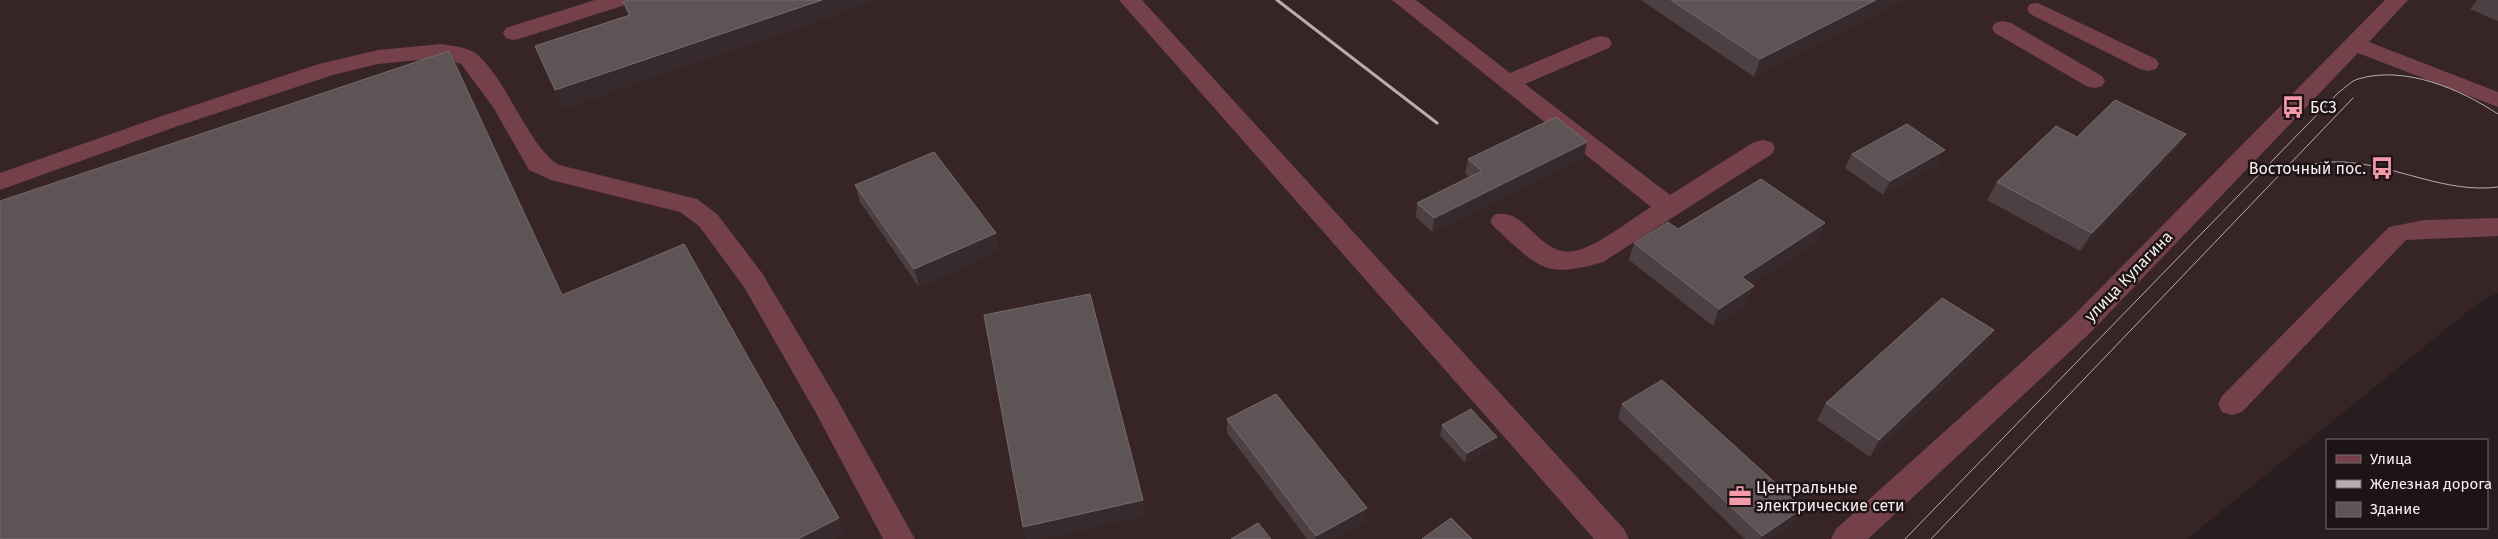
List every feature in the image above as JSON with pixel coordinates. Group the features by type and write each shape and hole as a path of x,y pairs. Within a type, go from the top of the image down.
{"street":[{"path":"514,33 617,0"},
{"path":"1130,0 1613,539"},
{"path":"1403,0 1668,208"},
{"name":"улица Кулагина","path":"1847,539 2081,325 2397,0"},
{"path":"2038,9 2148,64"},
{"path":"2003,28 2094,81"},
{"path":"1508,82 1601,43"},
{"path":"2354,44 2498,100"},
{"path":"0,182 170,121 327,69 378,57 415,52 454,53 469,59 503,104 538,164 551,172 688,205 708,220 752,280 827,407 899,539"},
{"path":"1502,221 1547,259 1572,261 1594,255 1763,148"},
{"path":"2232,404 2398,233 2428,227 2476,229 2498,227"}],"shaded area":[{"path":"0,0 2498,0 2498,293 2481,301 2187,539 0,539"}],"building":[{"path":"629,0 822,0 555,90 535,46 630,15 623,2"},
{"path":"1671,0 1876,0 1760,59"},
{"path":"449,51 562,295 684,244 839,518 798,539 0,539 0,201"},
{"path":"2115,100 2186,134 2092,233 1997,182 2056,126 2077,137"},
{"path":"1556,117 1587,142 1434,218 1417,203 1482,171 1468,159"},
{"path":"1907,124 1945,150 1890,181 1852,154"},
{"path":"934,152 996,233 914,269 855,185"},
{"path":"1761,179 1825,223 1742,277 1754,286 1719,309 1634,243 1668,222 1678,229"},
{"path":"1090,294 1143,500 1023,527 984,315"},
{"path":"1942,298 1994,330 1879,440 1826,403"},
{"path":"1662,380 1803,508 1762,536 1622,404"},
{"path":"1276,394 1367,508 1316,536 1227,419"},
{"path":"1471,409 1497,437 1467,453 1442,425"},
{"path":"1451,518 1472,539 1422,539"},
{"path":"1258,523 1271,539 1231,539"}],"tram line":[{"path":"1905,539 2339,92 2350,83 2376,75 2413,77 2449,88 2498,114"},
{"path":"1931,539 2353,98"},
{"path":"2284,171 2314,164 2344,162 2383,168 2440,183 2479,188 2498,187"}],"railway":[{"path":"1277,0 1437,123"}],"place":[{"name":"БСЗ","path":"2293,107"},
{"name":"Восточный пос.","path":"2382,168"},
{"name":"Центральные электрические сети","path":"1740,496"}]}
